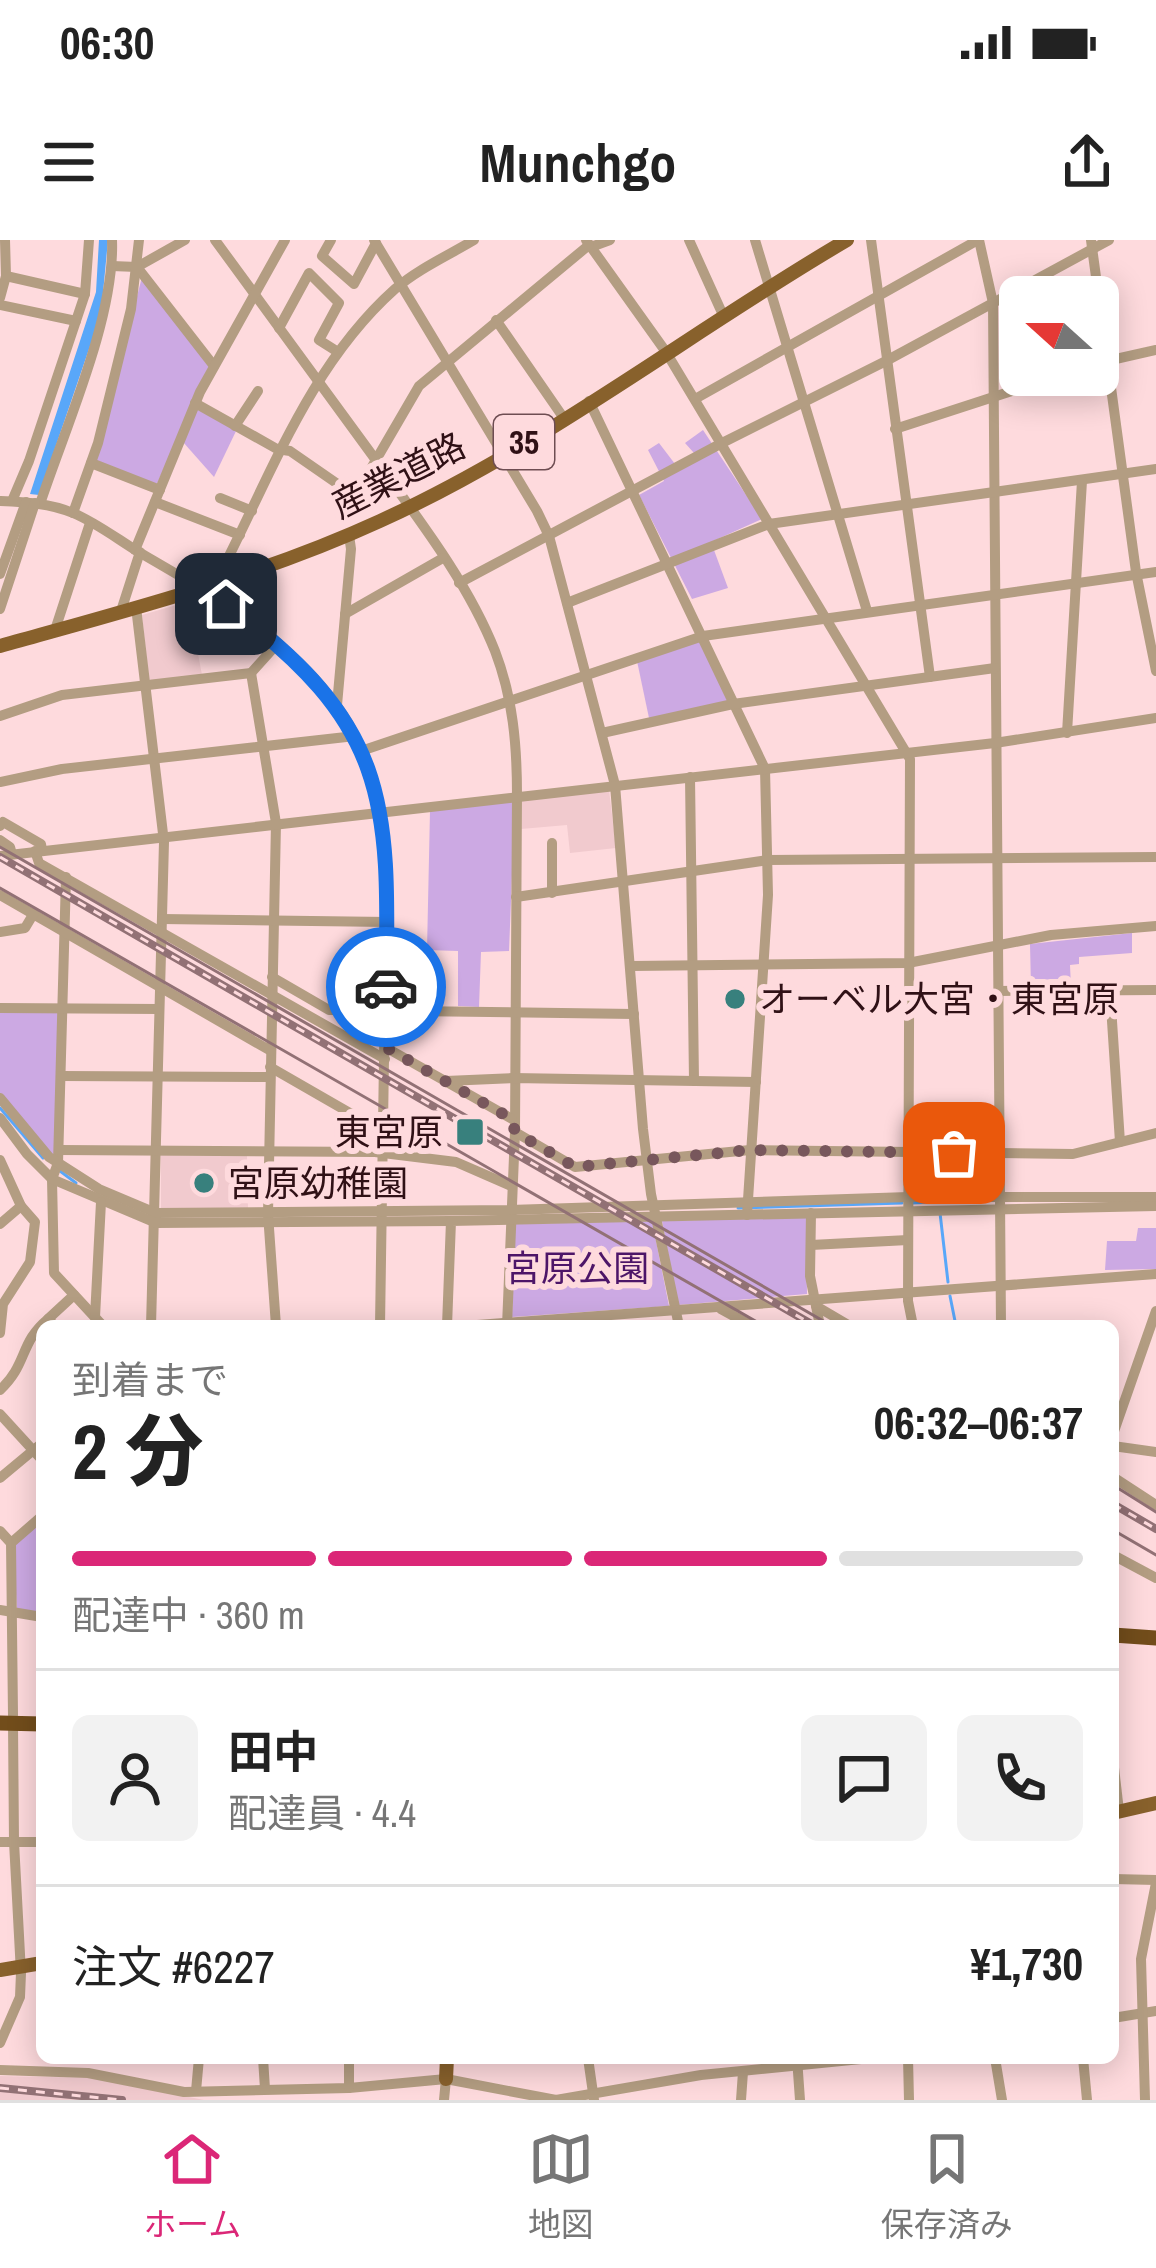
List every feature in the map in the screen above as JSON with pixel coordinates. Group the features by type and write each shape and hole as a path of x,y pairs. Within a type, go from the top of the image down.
{"highway":[{"path":"1119,1635 1156,1638"},
{"path":"1119,1645 1156,1648"}],"main road":[{"name":"産業道路","path":"0,646 223,581 410,507 503,455 847,240"},
{"path":"1119,1811 1156,1802"},
{"path":"0,1970 36,1965"},
{"path":"446,2080 447,2064"}],"street":[{"path":"5,240 6,276 0,302 76,322"},
{"path":"88,240 85,294 6,501 73,513 202,588 278,643 337,705 355,736 380,811 388,859 380,1320"},
{"path":"0,609 106,307 112,240"},
{"path":"73,513 91,463 131,309 139,240"},
{"path":"112,266 137,267 185,240"},
{"path":"235,240 218,244 443,558 494,650 510,700 518,753 507,1320"},
{"path":"151,1320 164,837 146,688 128,609 138,551 195,404 285,240"},
{"path":"331,240 322,256 354,284 375,242"},
{"path":"223,581 225,564 318,380 338,352 399,286 474,240"},
{"path":"195,404 283,450 355,496 408,401 445,362 589,244 610,240"},
{"path":"689,240 723,315"},
{"path":"755,240 867,611"},
{"path":"871,240 930,677"},
{"path":"695,399 978,240 993,303 1000,1320"},
{"path":"459,583 886,362 1093,243 1108,240"},
{"path":"375,242 549,536 615,785 647,1162 678,1320"},
{"path":"1093,243 1096,276"},
{"path":"589,244 666,352 910,759 908,1293 912,1320"},
{"path":"137,267 214,366"},
{"path":"279,328 309,274 339,303 319,340 338,352"},
{"path":"6,276 85,294"},
{"path":"496,320 563,417"},
{"path":"1119,358 1156,350"},
{"path":"235,426 258,391"},
{"path":"896,429 1000,396"},
{"path":"1109,396 1156,671"},
{"path":"589,401 765,769 765,964 748,1209"},
{"path":"91,463 240,535"},
{"path":"567,603 770,524 1156,470"},
{"path":"1067,733 1082,481"},
{"path":"220,498 252,511"},
{"path":"0,574 34,503"},
{"path":"56,630 91,523"},
{"path":"337,705 349,535"},
{"path":"344,614 443,558"},
{"path":"361,751 703,635 1156,572"},
{"path":"0,716 62,695 251,674 278,643"},
{"path":"602,733 733,704 995,668"},
{"path":"316,681 330,682 339,671"},
{"path":"251,674 276,823 269,1151 276,1320"},
{"path":"0,840 6,855 995,743 1156,718"},
{"path":"0,782 62,769 355,736"},
{"path":"690,777 694,1081"},
{"path":"0,826 3,822 41,844 39,862 162,926 272,996 446,1081 575,1167 750,1150 1073,1154 1156,1133"},
{"path":"552,843 552,893"},
{"path":"516,897 768,860 1156,856"},
{"path":"66,877 54,1273 97,1320"},
{"path":"0,895 271,1051"},
{"path":"0,932 25,928 34,913"},
{"path":"162,926 272,920 388,922"},
{"path":"632,966 908,963 1051,935 1156,926"},
{"path":"272,977 329,1010 634,1014"},
{"path":"998,991 1156,990"},
{"path":"1110,991 1120,1142"},
{"path":"0,1008 159,1009"},
{"path":"61,1076 270,1072 383,1132"},
{"path":"446,1081 639,1078 757,1082"},
{"path":"0,1098 56,1166 156,1218"},
{"path":"2,1125 100,1202 156,1218 510,1215 1156,1197"},
{"path":"56,1166 157,1151 383,1153 456,1162 511,1186"},
{"path":"0,1160 21,1206 34,1222 30,1262 2,1304 0,1333"},
{"path":"99,1320 100,1202"},
{"path":"999,1203 1156,1206"},
{"path":"748,1209 811,1213 908,1204"},
{"path":"0,1224 21,1206"},
{"path":"811,1213 819,1320"},
{"path":"382,1217 451,1221 510,1215"},
{"path":"447,1320 451,1221"},
{"path":"811,1245 908,1240"},
{"path":"590,1320 1156,1274"},
{"path":"54,1320 74,1295"},
{"path":"815,1302 841,1320"},
{"path":"718,1307 741,1320"},
{"path":"1119,1418 1156,1311"},
{"path":"0,1390 16,1374 36,1330"},
{"path":"0,1414 36,1449"},
{"path":"1119,1447 1156,1452"},
{"path":"0,1478 36,1454"},
{"path":"1119,1481 1156,1505"},
{"path":"0,2043 20,1997 21,1967 7,1842 5,1562 10,1543 36,1521"},
{"path":"0,1531 10,1543"},
{"path":"1119,1558 1156,1578"},
{"path":"5,1611 36,1616"},
{"path":"1119,1879 1156,1882 1142,1945 1145,2100"},
{"path":"1119,2017 1156,2011"},
{"path":"65,2064 65,2072"},
{"path":"88,2073 90,2064"},
{"path":"196,2091 198,2064"},
{"path":"263,2064 265,2089"},
{"path":"349,2064 349,2088"},
{"path":"590,2064 593,2096"},
{"path":"699,2064 700,2075"},
{"path":"0,2070 88,2073 196,2091 349,2088 446,2080 480,2093 556,2100 792,2064"},
{"path":"798,2064 800,2100"},
{"path":"908,2064 909,2100"},
{"path":"995,2064 1002,2100"},
{"path":"1084,2064 1087,2100"},
{"path":"741,2100 743,2072"},
{"path":"444,2100 446,2080"}],"shaded area":[{"path":"190,601 225,615 209,636 195,638 202,675 153,681 149,679 142,615"},
{"path":"609,790 616,848 570,853 567,825 521,829 522,800"},
{"name":"宮原幼稚園","path":"161,1155 247,1156 248,1210 161,1210"},
{"path":"0,2076 95,2078 204,2100 0,2100"}],"green space":[{"path":"142,277 209,367 156,486 94,462"},
{"path":"196,407 237,429 214,477 183,442"},
{"path":"703,430 762,519 711,542 728,588 692,599 639,495 664,481 648,450 659,443 675,464 694,453 685,443"},
{"path":"700,640 728,702 649,718 637,661"},
{"path":"515,800 509,951 481,952 479,1007 458,1006 458,951 427,950 430,811"},
{"path":"1132,933 1132,953 1079,957 1079,964 1070,965 1071,987 1031,987 1030,944"},
{"path":"58,1011 56,1159 0,1095 0,1012"},
{"path":"806,1217 807,1294 678,1305 662,1221"},
{"name":"宮原公園","path":"652,1221 669,1306 512,1317 515,1224"},
{"path":"1138,1228 1156,1228 1156,1269 1105,1270 1107,1241 1136,1241"},
{"path":"36,1525 36,1613 17,1609 13,1545"}],"water":[{"path":"99,240 108,240 101,314 39,495 30,494 96,292"}],"waterway":[{"path":"0,1108 43,1158"},
{"path":"60,1171 76,1183"},
{"path":"912,1203 932,1202"},
{"path":"738,1208 902,1203"},
{"path":"940,1213 948,1282"},
{"path":"950,1296 955,1320"}],"tram line":[{"path":"0,847 822,1320"},
{"path":"0,888 754,1320"},
{"path":"1119,1489 1156,1512"},
{"path":"1119,1533 1156,1555"}],"railway":[{"path":"0,857 805,1320"},
{"path":"1119,1507 1156,1529"},
{"path":"0,2088 122,2100"}],"way so far":[{"path":"386,987 385,1047 512,1119 515,1132 575,1167 750,1150 954,1153"}],"place":[{"name":"オーベル大宮・東宮原","path":"735,999"},
{"name":"東宮原","path":"470,1132"},
{"name":"宮原幼稚園","path":"204,1183"}],"route":[{"path":"226,604 308,672 355,736 378,803 388,859 386,987"}]}
